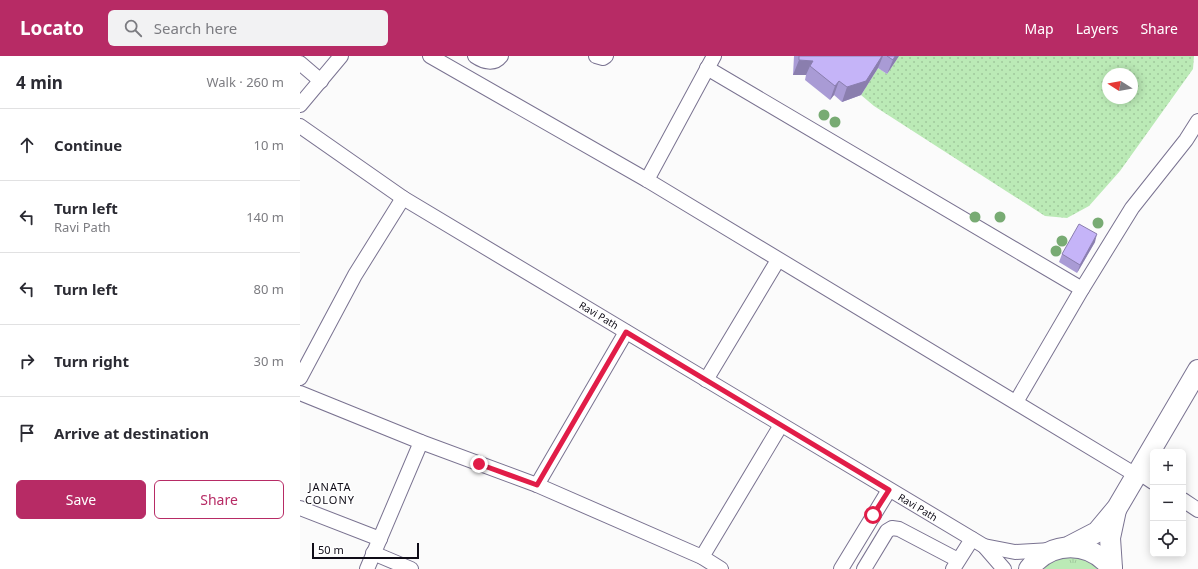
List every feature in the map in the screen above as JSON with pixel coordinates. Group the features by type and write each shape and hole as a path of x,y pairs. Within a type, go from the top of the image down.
{"street":[{"path":"300,105 341,56"},
{"path":"430,56 647,180 778,260 1142,476"},
{"path":"475,56 481,60 491,62 500,58 501,56"},
{"path":"596,56 603,58 606,56"},
{"path":"647,180 714,56"},
{"path":"300,63 320,81"},
{"path":"707,68 1082,289"},
{"path":"1016,402 1082,289 1132,208 1186,140 1198,121"},
{"name":"Ravi Path","path":"300,126 403,198 984,546"},
{"path":"300,378 354,275 403,198"},
{"path":"706,380 778,260"},
{"path":"537,485 626,332"},
{"path":"1029,569 1036,560 1097,532 1142,476 1198,370"},
{"path":"300,394 420,442 537,485 702,557 721,569"},
{"path":"702,557 782,425"},
{"path":"367,569 420,442"},
{"path":"841,569 889,490"},
{"path":"1186,502 1198,510"},
{"path":"300,508 380,539"},
{"path":"1112,569 1110,538 1117,508"},
{"path":"850,554 866,566 887,531 892,528 899,529 956,565 972,539"},
{"path":"984,546 1015,552 1063,548 1087,549 1102,558 1112,569"},
{"path":"984,546 1004,569"},
{"path":"373,553 411,569"}],"green space":[{"path":"899,56 1194,56 1193,69 1120,171 1089,206 1067,218 1045,216 874,106 861,95 878,68 887,74"},
{"path":"1079,554 1102,569 1039,569 1053,557"}],"building":[{"path":"799,56 882,56 866,81 847,87 839,81 835,86 810,66 813,61 799,60"},
{"path":"887,56 895,56 893,60"},
{"path":"1079,224 1097,234 1080,265 1062,254"}],"district":[{"name":"JANATA COLONY","path":"330,493"}],"route":[{"path":"479,464 537,485 626,332 889,490 873,515"}]}
